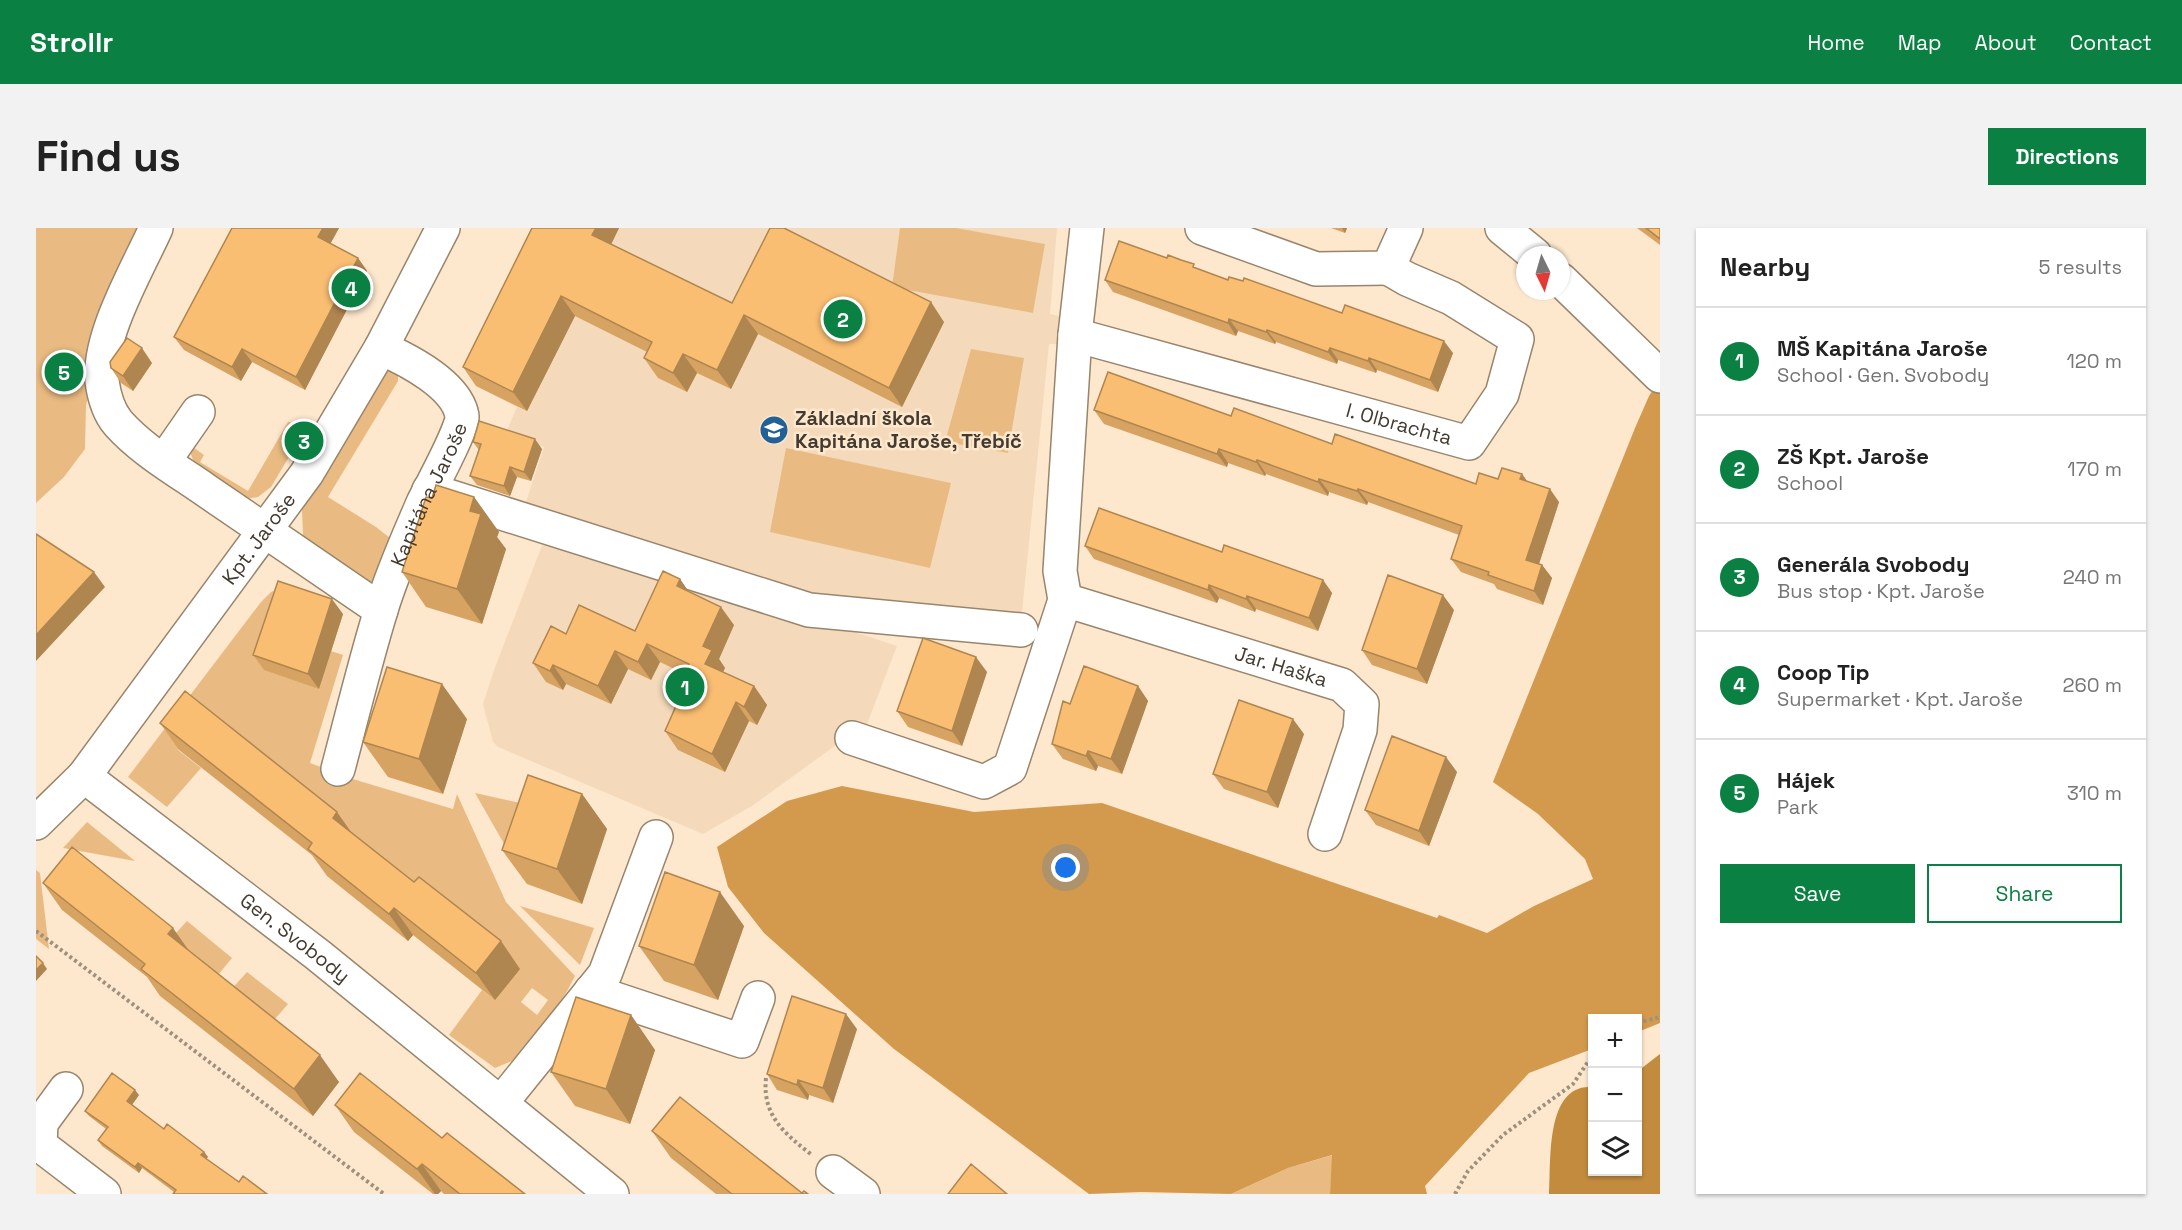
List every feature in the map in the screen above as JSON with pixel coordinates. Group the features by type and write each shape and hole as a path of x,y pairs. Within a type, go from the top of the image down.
{"street":[{"path":"156,228 109,330 103,352 102,379 105,399 116,421 134,439 164,461 381,610"},
{"name":"Kpt. Jaroše","path":"36,823 84,776 307,473 381,348 443,228"},
{"path":"852,738 984,782 1010,768 1065,600 1060,571 1075,335 1087,228"},
{"path":"1202,228 1316,269 1388,268 1406,228"},
{"path":"1502,228 1524,246"},
{"name":"I. Olbrachta","path":"1075,335 1469,443 1502,394 1516,339 1451,298 1388,268"},
{"path":"1570,289 1660,376"},
{"name":"Kapitána Jaroše","path":"338,769 381,610 398,562 463,420 460,404 445,387 401,357 381,348"},
{"path":"164,461 198,412"},
{"path":"429,490 809,610 1021,630"},
{"name":"Jar. Haška","path":"1065,600 1342,685 1362,704 1360,730 1325,834"},
{"name":"Gen. Svobody","path":"84,776 318,956 612,1194"},
{"path":"501,1103 606,974 656,837"},
{"path":"591,991 742,1041 758,998"},
{"path":"66,1089 41,1123 40,1144 104,1194"},
{"path":"833,1172 863,1194"}],"path":[{"path":"36,931 384,1194"},
{"path":"1642,1022 1660,1017"},
{"path":"1455,1194 1468,1171 1503,1135 1573,1084 1588,1063"},
{"path":"766,1078 765,1092 768,1106 777,1123 788,1136 833,1172"}],"shaded area":[{"path":"36,228 147,228 86,405 85,449 64,477 36,503"},
{"name":"Základní škola Kapitána Jaroše, Třebíč","path":"556,228 1057,228 1050,314 1059,316 1057,344 1049,344 1022,612 1023,624 798,602 521,517 544,447 512,436 504,437 517,407 476,386"},
{"path":"900,228 956,228 1045,244 1033,313 892,287"},
{"path":"971,349 1024,358 1008,453 945,442"},
{"path":"391,364 398,373 398,381 328,497 390,538 387,576 368,584 313,553 303,535 302,509"},
{"path":"1660,379 1660,1023 1642,1030 1642,1014 1588,1014 1588,1051 1529,1073 1425,1186 1427,1194 1330,1194 1332,1155 1288,1168 1231,1194 1141,1192 1089,1194 894,1049 764,933 728,887 717,847 787,801 842,786 974,812 1102,803 1487,933 1534,906 1593,879 1585,859 1538,814 1493,782 1649,396"},
{"path":"288,422 308,425 271,487 258,497 246,499 219,484 195,464 191,455 190,445 204,455 200,462 248,491"},
{"path":"786,448 951,483 930,568 770,532"},
{"path":"548,530 897,646 864,732 843,740 752,806 703,834 498,747 493,742 483,704"},
{"path":"276,590 319,689 331,651 343,655 310,763 356,780 453,809 457,794 506,902 575,976 550,1018 512,1061 495,1068 449,1035 482,990 495,1000 203,719 178,750 201,768 167,807 128,777 271,592","holes":["532,988 548,1000 537,1015 521,1002"]},
{"path":"475,793 552,810 527,884"},
{"path":"87,822 135,861 63,848"},
{"path":"36,870 40,873 49,949 36,939"},
{"path":"520,906 594,928 580,965"},
{"path":"187,921 232,958 218,975 187,962 176,933"},
{"path":"247,972 288,1004 275,1019 227,994"},
{"path":"1660,1054 1660,1194 1549,1194 1555,1120 1568,1096 1581,1088 1588,1087 1588,1176 1642,1176 1642,1068"},
{"path":"1333,1155 1330,1194 1231,1194 1288,1168"}],"building":[{"path":"232,228 323,228 318,237 358,258 296,377 242,349 232,367 174,337"},
{"path":"532,228 596,228 592,235 732,303 770,228 784,228 931,302 889,388 744,315 717,370 683,354 673,373 644,358 652,342 561,296 513,392 463,367"},
{"path":"1646,228 1660,228 1660,239"},
{"path":"1119,241 1167,258 1168,255 1194,264 1193,267 1228,280 1229,277 1243,281 1244,278 1342,313 1345,305 1444,341 1430,380 1369,358 1368,361 1330,348 1328,352 1229,319 1228,323 1105,280"},
{"path":"127,338 142,348 123,376 111,368 110,362"},
{"path":"1108,372 1231,416 1234,408 1332,444 1335,434 1476,484 1479,473 1498,479 1502,468 1522,474 1520,479 1550,489 1526,560 1542,565 1534,591 1451,559 1462,526 1358,489 1357,491 1319,479 1318,482 1219,449 1217,454 1094,410"},
{"path":"479,421 535,439 524,472 510,467 504,486 470,476 481,444 473,442"},
{"path":"436,485 474,497 470,511 481,514 457,589 402,572 426,497 432,498"},
{"path":"1099,508 1222,552 1224,545 1323,580 1309,618 1209,585 1208,590 1085,546"},
{"path":"36,534 94,572 36,635"},
{"path":"663,571 680,579 677,586 721,607 703,646 712,650 705,664 754,686 744,707 736,702 712,754 665,731 683,690 679,688 689,664 647,644 638,662 615,651 598,686 553,665 550,671 533,663 551,626 566,634 579,605 635,631"},
{"path":"1388,575 1443,595 1417,669 1362,650"},
{"path":"278,581 332,599 308,674 253,655"},
{"path":"923,638 976,657 952,731 897,711"},
{"path":"1084,666 1138,686 1111,759 1088,751 1086,756 1052,744 1063,701 1070,704"},
{"path":"387,667 442,684 419,759 363,742"},
{"path":"185,691 337,812 333,818 414,882 419,877 501,941 476,973 394,908 389,914 308,849 312,843 160,723"},
{"path":"1239,700 1293,719 1267,792 1213,774"},
{"path":"1392,736 1446,757 1419,831 1365,810"},
{"path":"528,775 582,794 557,869 502,850"},
{"path":"72,847 173,928 168,934 320,1055 294,1089 141,969 145,964 43,883"},
{"path":"665,872 720,892 694,965 639,946"},
{"path":"36,956 43,963 36,970"},
{"path":"792,996 846,1014 823,1088 798,1080 797,1085 767,1074"},
{"path":"576,997 631,1015 606,1089 551,1072"},
{"path":"112,1073 135,1090 127,1101 164,1129 167,1124 204,1152 201,1155 239,1182 243,1176 267,1194 173,1194 176,1190 138,1163 135,1167 98,1140 108,1127 85,1111"},
{"path":"360,1073 442,1138 447,1133 525,1194 460,1194 422,1164 417,1169 335,1105"},
{"path":"680,1097 802,1193 804,1191 808,1194 732,1194 652,1131"},
{"path":"971,1164 1007,1194 948,1194"}],"place":[{"name":"Coop Tip","path":"351,288"},
{"name":"ZŠ Kpt. Jaroše","path":"843,319"},
{"name":"Hájek","path":"64,372"},
{"name":"Základní škola Kapitána Jaroše, Třebíč","path":"774,430"},
{"name":"Generála Svobody","path":"304,441"},
{"name":"MŠ Kapitána Jaroše","path":"685,687"}]}
